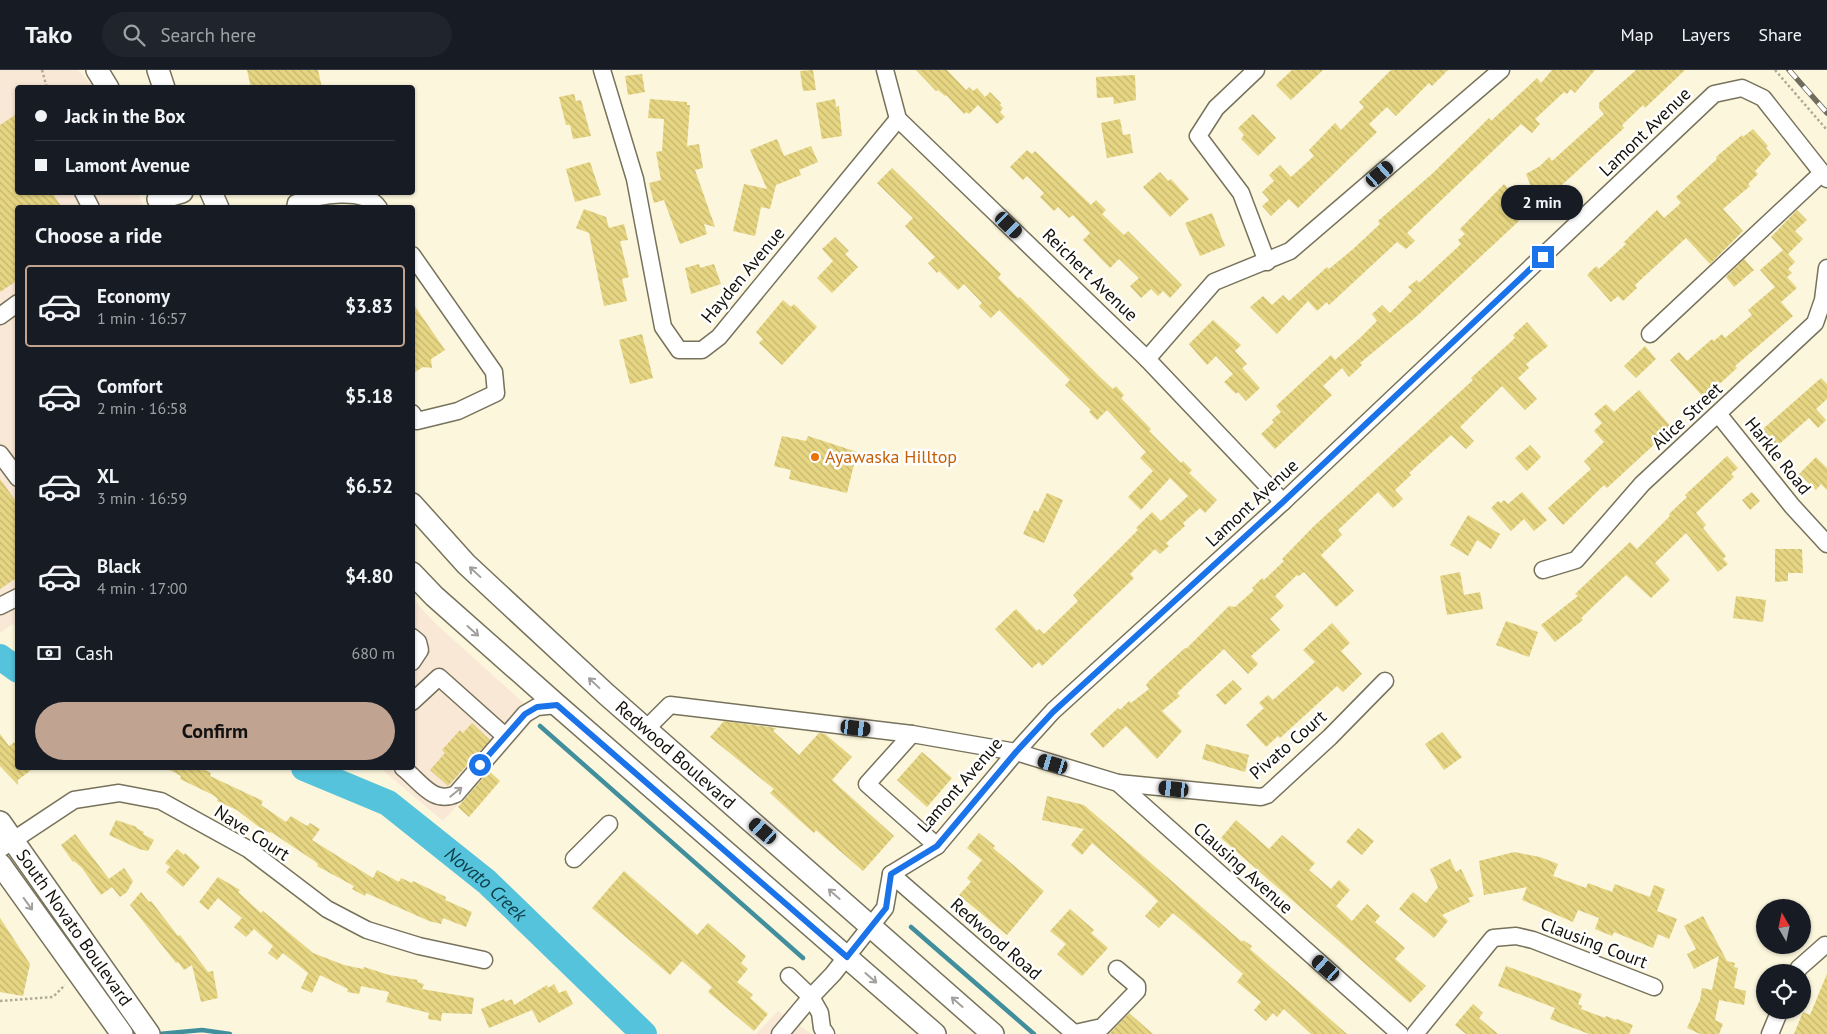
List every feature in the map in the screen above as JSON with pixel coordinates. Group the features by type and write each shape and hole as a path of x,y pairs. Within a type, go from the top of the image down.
{"main road":[{"path":"97,70 106,85"},
{"path":"106,70 111,85"},
{"path":"158,70 163,85"},
{"path":"158,200 173,195"},
{"name":"Redwood Boulevard","path":"415,507 466,564 606,694 994,1034"},
{"path":"415,576 434,596 557,705 935,1034"},
{"name":"South Novato Boulevard","path":"0,822 7,845 149,1034"},
{"name":"South Novato Boulevard","path":"0,864 122,1034"}],"street":[{"name":"Hayden Avenue","path":"602,70 635,179 663,328 679,350 702,350 719,337 898,119"},
{"path":"885,70 898,119"},
{"path":"1256,70 1216,108 1198,136 1241,194 1267,262"},
{"path":"1147,358 1214,282 1290,251 1501,70"},
{"name":"Lamont Avenue","path":"891,874 937,846 1016,752 1053,712 1283,502 1714,94 1742,88 1763,98 1824,176"},
{"name":"Reichert Avenue","path":"898,119 1147,358 1283,502"},
{"path":"1650,334 1824,176"},
{"path":"296,205 296,203 317,196 334,195"},
{"path":"355,195 377,205"},
{"path":"415,259 494,372 496,393 458,411 418,420 415,416"},
{"name":"Alice Street","path":"1543,570 1576,560 1642,484 1719,415 1814,324 1823,300 1827,268"},
{"path":"0,316 15,305"},
{"name":"Harkle Road","path":"1719,415 1792,506 1827,544"},
{"path":"0,454 15,474"},
{"path":"0,606 15,598"},
{"path":"415,640 418,642 420,650 415,658"},
{"path":"415,699 439,677 505,736"},
{"name":"Pivato Court","path":"1118,783 1261,797 1267,795 1330,737 1385,680"},
{"path":"405,770 434,796 445,798 456,794 525,714 537,707 557,705"},
{"name":"Clausing Avenue","path":"647,728 670,705 912,734 1016,752 1118,783 1400,1034"},
{"path":"912,734 867,784 937,846"},
{"name":"Nave Court","path":"7,845 74,800 119,793 161,801 248,849 326,909 366,930 419,946 484,960"},
{"path":"574,859 609,824"},
{"path":"780,1034 847,957 886,908 891,874"},
{"name":"Redwood Road","path":"891,874 1075,1034"},
{"name":"Clausing Court","path":"1415,1034 1493,938 1516,936 1533,940 1654,987"},
{"path":"1804,964 1825,946"},
{"path":"1075,1034 1102,1027 1137,991 1137,986 1117,969"},
{"path":"789,976 811,997 820,1014 822,1028 826,1034"},
{"path":"1770,1034 1776,1019"}],"path":[{"path":"42,70 46,85"},
{"path":"1774,70 1827,130"},
{"path":"0,1001 53,997 68,982"}],"shaded area":[{"path":"0,70 78,70 91,85 15,85 15,195 139,195 143,205 15,205 15,626 12,624 0,633"},
{"path":"415,601 436,624 538,716 443,821 382,770 415,770"},
{"path":"778,1011 812,1034 756,1034"}],"building":[{"path":"247,70 318,70 321,85 250,85"},
{"path":"813,70 816,90 803,91 800,71"},
{"path":"916,70 947,70 966,90 969,87 973,91 977,88 985,97 990,92 1001,103 1000,105 1003,108 1000,112 1005,117 997,124 978,105 969,114 966,112 964,114 946,95 938,90 936,91"},
{"path":"1292,70 1323,70 1291,100 1276,85"},
{"path":"1391,70 1448,70 1432,86 1429,83 1396,116 1387,107 1369,124 1377,132 1298,208 1289,199 1271,216 1262,206 1269,200 1262,192 1274,181 1269,175 1280,165 1291,177 1314,156 1309,150 1335,123 1341,130 1364,107 1359,102"},
{"path":"1552,70 1595,70 1575,93 1571,89 1567,94 1564,92 1535,119 1540,124 1532,133 1521,124 1407,233 1415,241 1406,249 1397,242 1329,305 1327,302 1317,311 1308,301 1277,334 1250,307 1263,296 1272,305 1283,295 1289,301 1327,267 1329,269 1352,250 1380,224 1378,221 1433,173 1489,118 1491,121 1537,78 1541,83"},
{"path":"1636,70 1685,70 1645,108 1643,105 1622,125 1624,128 1539,206 1526,174 1540,166 1549,157 1552,161 1604,114 1599,108 1599,103"},
{"path":"642,74 645,92 628,95 625,76"},
{"path":"1135,75 1136,100 1114,104 1113,97 1097,98 1096,77"},
{"path":"574,94 576,101 581,100 591,136 573,139 570,125 566,125 559,97"},
{"path":"650,99 687,102 687,105 690,105 687,146 699,144 703,168 695,170 715,227 704,224 707,234 680,244 664,200 654,203 649,183 661,180 656,152 662,151 664,119 648,118"},
{"path":"835,99 836,107 839,106 842,136 822,139 816,103"},
{"path":"1253,114 1276,138 1258,156 1241,139 1244,135 1238,128"},
{"path":"15,115 15,195 54,195 60,205 15,205 15,282 0,292 0,125"},
{"path":"1120,119 1123,135 1130,134 1133,153 1107,158 1101,123"},
{"path":"1753,129 1768,146 1766,148 1771,154 1755,171 1758,174 1748,184 1750,186 1723,209 1743,231 1710,264 1686,238 1635,285 1637,288 1623,301 1618,296 1611,302 1587,275 1596,266 1599,269 1626,244 1624,242 1657,210 1664,218 1681,203 1676,197 1717,159 1716,157 1742,135 1743,137"},
{"path":"777,139 784,156 811,146 818,162 799,170 801,175 776,185 770,209 761,207 755,236 733,231 744,184 767,189 750,150"},
{"path":"1027,150 1032,154 1035,151 1091,205 1096,200 1106,210 1102,214 1124,235 1128,231 1182,285 1170,298 1163,291 1158,296 1151,289 1141,298 1130,286 1139,278 1119,259 1110,268 1083,240 1090,233 1073,215 1069,218 1058,207 1054,211 1040,197 1044,193 1027,176 1023,180 1010,167"},
{"path":"590,162 601,195 575,202 566,169"},
{"path":"892,168 1001,274 998,278 1018,298 1020,297 1113,389 1116,386 1124,395 1121,398 1151,429 1149,431 1181,463 1183,461 1192,470 1189,473 1217,500 1205,513 1200,508 1183,523 1185,526 1166,543 1169,546 1160,554 1155,549 1130,574 1134,578 1042,666 1039,662 1032,668 995,629 1016,609 1037,631 1039,629 1044,634 1078,601 1073,595 1138,530 1136,528 1152,512 1161,521 1188,496 1170,478 1141,510 1128,497 1153,471 1140,458 1146,452 1107,410 1097,420 1089,412 1091,410 1065,385 1070,380 999,310 991,318 979,306 982,303 964,284 958,290 928,263 935,257 905,226 913,218 877,183"},
{"path":"1160,172 1168,181 1171,179 1189,199 1170,217 1143,187"},
{"path":"1504,184 1527,208 1518,216 1521,219 1417,316 1360,363 1362,365 1349,377 1342,368 1323,386 1332,395 1275,449 1261,434 1274,422 1272,420 1281,412 1276,406 1331,355 1335,360 1361,337 1377,321 1372,314 1382,305 1390,313 1412,291 1408,287 1417,280 1419,283 1461,244 1458,240 1465,234 1460,229"},
{"path":"584,209 606,217 609,228 624,224 628,240 620,241 629,277 622,279 627,301 604,306 589,233 576,228"},
{"path":"1797,210 1807,220 1795,231 1803,239 1788,254 1795,262 1788,269 1792,273 1787,277 1797,288 1781,302 1793,316 1735,366 1737,368 1704,398 1670,360 1679,352 1687,361 1712,339 1714,341 1722,334 1725,338 1752,315 1748,310 1775,287 1760,270 1783,250 1771,237"},
{"path":"1212,213 1225,246 1200,256 1185,223"},
{"path":"835,237 849,251 845,254 858,267 832,293 817,278 833,261 822,249"},
{"path":"1744,259 1754,270 1734,287 1726,277"},
{"path":"699,264 700,268 714,264 721,284 691,294 685,268"},
{"path":"783,300 791,307 794,304 817,327 782,365 759,343 763,339 756,332"},
{"path":"415,306 445,350 431,359 432,368 423,367 415,372"},
{"path":"1213,320 1241,345 1235,351 1247,364 1242,368 1260,388 1246,401 1238,392 1236,394 1224,382 1233,374 1216,356 1207,365 1189,344"},
{"path":"1527,322 1548,346 1526,364 1529,368 1518,378 1537,399 1525,410 1502,386 1460,427 1474,441 1466,449 1451,435 1409,473 1411,475 1395,490 1403,499 1393,508 1378,492 1338,530 1342,535 1321,555 1354,591 1336,607 1304,572 1299,576 1297,575 1275,596 1284,606 1270,619 1280,630 1251,656 1258,664 1248,674 1224,649 1177,693 1180,696 1162,711 1182,731 1157,759 1126,726 1103,748 1090,734 1118,708 1120,710 1129,701 1131,703 1149,689 1146,685 1150,680 1186,649 1229,606 1235,607 1254,590 1252,588 1262,578 1264,580 1284,561 1282,559 1313,527 1473,380 1471,378 1515,338 1513,335"},
{"path":"642,334 653,378 630,384 619,340"},
{"path":"1645,346 1656,359 1636,378 1624,366"},
{"path":"1821,378 1827,384 1827,399 1816,409 1826,420 1818,428 1809,418 1771,451 1756,435"},
{"path":"1639,390 1672,428 1607,488 1604,485 1563,525 1548,508 1591,469 1584,461 1604,442 1594,431 1602,423 1594,414 1606,404 1614,412"},
{"path":"782,436 806,441 808,436 857,452 847,493 789,479 791,470 774,466"},
{"path":"1530,445 1541,457 1527,471 1515,458"},
{"path":"1727,456 1738,468 1731,474 1734,477 1696,513 1706,525 1703,528 1726,556 1723,559 1728,564 1718,572 1686,533 1655,563 1670,580 1651,598 1626,575 1581,618 1583,620 1555,642 1541,625 1578,596 1575,594 1630,542 1637,549 1687,497 1685,495"},
{"path":"1816,457 1827,468 1827,490 1821,484 1816,490 1799,474"},
{"path":"0,479 15,500 15,579 0,589"},
{"path":"1522,492 1547,520 1534,531 1524,519 1511,531 1491,508 1498,501 1501,503 1504,500 1508,504"},
{"path":"1752,492 1760,501 1750,510 1742,500"},
{"path":"1047,493 1063,500 1044,543 1023,534 1034,510 1038,512"},
{"path":"1468,515 1500,534 1491,549 1477,540 1468,556 1450,545"},
{"path":"1775,549 1802,549 1803,573 1788,573 1788,581 1775,582"},
{"path":"1460,572 1464,595 1480,592 1483,609 1447,615 1440,576"},
{"path":"1736,596 1766,600 1763,622 1733,618"},
{"path":"1506,621 1538,632 1529,657 1496,645"},
{"path":"1332,623 1350,643 1341,651 1362,674 1343,692 1337,686 1280,738 1278,736 1266,747 1246,725 1264,708 1259,703 1268,695 1273,700 1315,662 1303,650"},
{"path":"1233,680 1242,689 1225,705 1216,695"},
{"path":"724,721 776,728 773,731 799,755 819,733 825,734 852,757 832,780 894,836 863,871 816,830 814,833 770,793 774,789 710,737"},
{"path":"472,723 490,740 448,786 430,770 445,753 442,750 460,730 463,733"},
{"path":"1442,732 1462,757 1444,770 1425,744"},
{"path":"0,734 9,746 15,742 15,770 31,770 18,780 18,785 0,766"},
{"path":"1206,744 1249,755 1245,772 1202,759"},
{"path":"922,752 952,778 927,807 897,780"},
{"path":"170,770 204,770 211,773 210,776 263,801 261,805 286,822 291,816 307,826 310,823 320,829 312,840 373,878 377,870 399,882 401,878 412,883 413,881 446,897 445,900 472,912 466,927 443,918 441,924 429,921 366,893 365,896 352,889 354,886 317,866 318,864 313,860 271,832 259,827 237,810 217,801 218,799 213,795 180,779 181,776"},
{"path":"489,771 500,781 469,817 458,807"},
{"path":"1047,796 1084,805 1242,942 1243,940 1252,946 1250,949 1347,1034 1311,1034 1284,1009 1277,1017 1273,1013 1266,1021 1254,1010 1261,1002 1237,982 1243,974 1173,913 1159,928 1145,916 1158,901 1092,843 1082,855 1071,845 1084,829 1042,820"},
{"path":"116,820 137,827 144,832 143,834 154,840 148,851 139,849 109,835"},
{"path":"1236,820 1269,849 1282,835 1315,863 1309,870 1331,889 1339,880 1350,890 1336,906 1352,921 1367,904 1380,916 1375,922 1405,948 1395,959 1426,986 1410,1003 1221,838"},
{"path":"1358,828 1374,841 1362,855 1346,842"},
{"path":"979,833 995,846 993,848 1044,891 1007,935 959,895 971,882 967,878 982,860 967,848"},
{"path":"75,834 109,879 124,868 133,881 127,892 120,897 112,887 101,895 82,868 73,862 61,845"},
{"path":"177,849 184,855 185,853 200,867 183,887 166,872 170,867 165,863"},
{"path":"1514,852 1540,857 1558,864 1553,876 1586,888 1588,883 1612,892 1615,884 1650,897 1654,885 1665,889 1657,911 1677,919 1669,939 1658,934 1653,948 1614,932 1612,936 1595,929 1599,918 1578,910 1573,922 1522,900 1527,887 1484,895 1479,861"},
{"path":"1450,859 1456,872 1461,869 1474,896 1468,898 1470,902 1442,915 1448,921 1434,938 1399,909 1413,892 1426,903 1438,887 1430,869"},
{"path":"624,871 697,935 708,923 746,956 741,963 748,969 737,982 753,995 750,998 768,1014 754,1031 708,992 712,987 682,961 670,975 592,908"},
{"path":"218,877 240,890 238,892 261,913 263,911 313,953 344,965 363,969 364,967 389,975 418,980 417,982 424,984 422,989 474,998 472,1014 442,1013 441,1021 428,1019 429,1013 386,1002 389,992 361,986 359,994 347,992 348,989 320,975 312,993 301,988 308,973 283,953 277,960 268,953 273,946 254,929 246,937 234,927 242,918 218,898 208,910 199,902"},
{"path":"141,892 149,902 151,901 178,936 180,935 208,972 213,971 218,998 201,1002 192,965 184,970 178,962 176,963 130,905"},
{"path":"1070,909 1094,930 1091,933 1108,948 1082,976 1057,954 1066,944 1050,931"},
{"path":"1703,916 1727,961 1735,963 1734,967 1738,968 1734,988 1746,991 1744,1005 1719,1000 1715,1020 1723,1024 1719,1034 1700,1034 1687,1028 1700,1000 1702,988 1712,990 1719,956 1694,969 1687,954 1696,949 1684,926"},
{"path":"0,918 30,964 23,996 0,992"},
{"path":"1506,966 1582,994 1578,1004 1582,1006 1581,1009 1605,1018 1606,1016 1633,1025 1629,1034 1589,1034 1550,1019 1555,1008 1498,986"},
{"path":"1827,974 1827,1034 1794,1034 1800,1019 1811,1019 1811,1013"},
{"path":"554,984 559,993 566,990 573,1004 539,1023 532,1010 489,1028 481,1009 504,999 505,1002 512,999 514,1005 547,985 548,988"},
{"path":"1473,1004 1483,1013 1479,1018 1498,1034 1466,1034 1455,1025"},
{"path":"1129,1013 1153,1034 1109,1034"}],"waterway":[{"name":"Novato Creek","path":"0,657 15,668"},
{"path":"540,726 803,958"},
{"name":"Novato Creek","path":"309,770 388,803 487,882 644,1034"},
{"path":"911,927 1034,1034"},
{"path":"159,1034 202,1030 230,1034"}],"railway":[{"path":"1789,70 1827,113"}],"place":[{"name":"Ayawaska Hilltop","path":"815,457"}],"route":[{"path":"480,765 525,714 543,705 557,705 847,957 886,908 891,874 937,846 1016,752 1053,712 1283,502 1543,257"}]}
